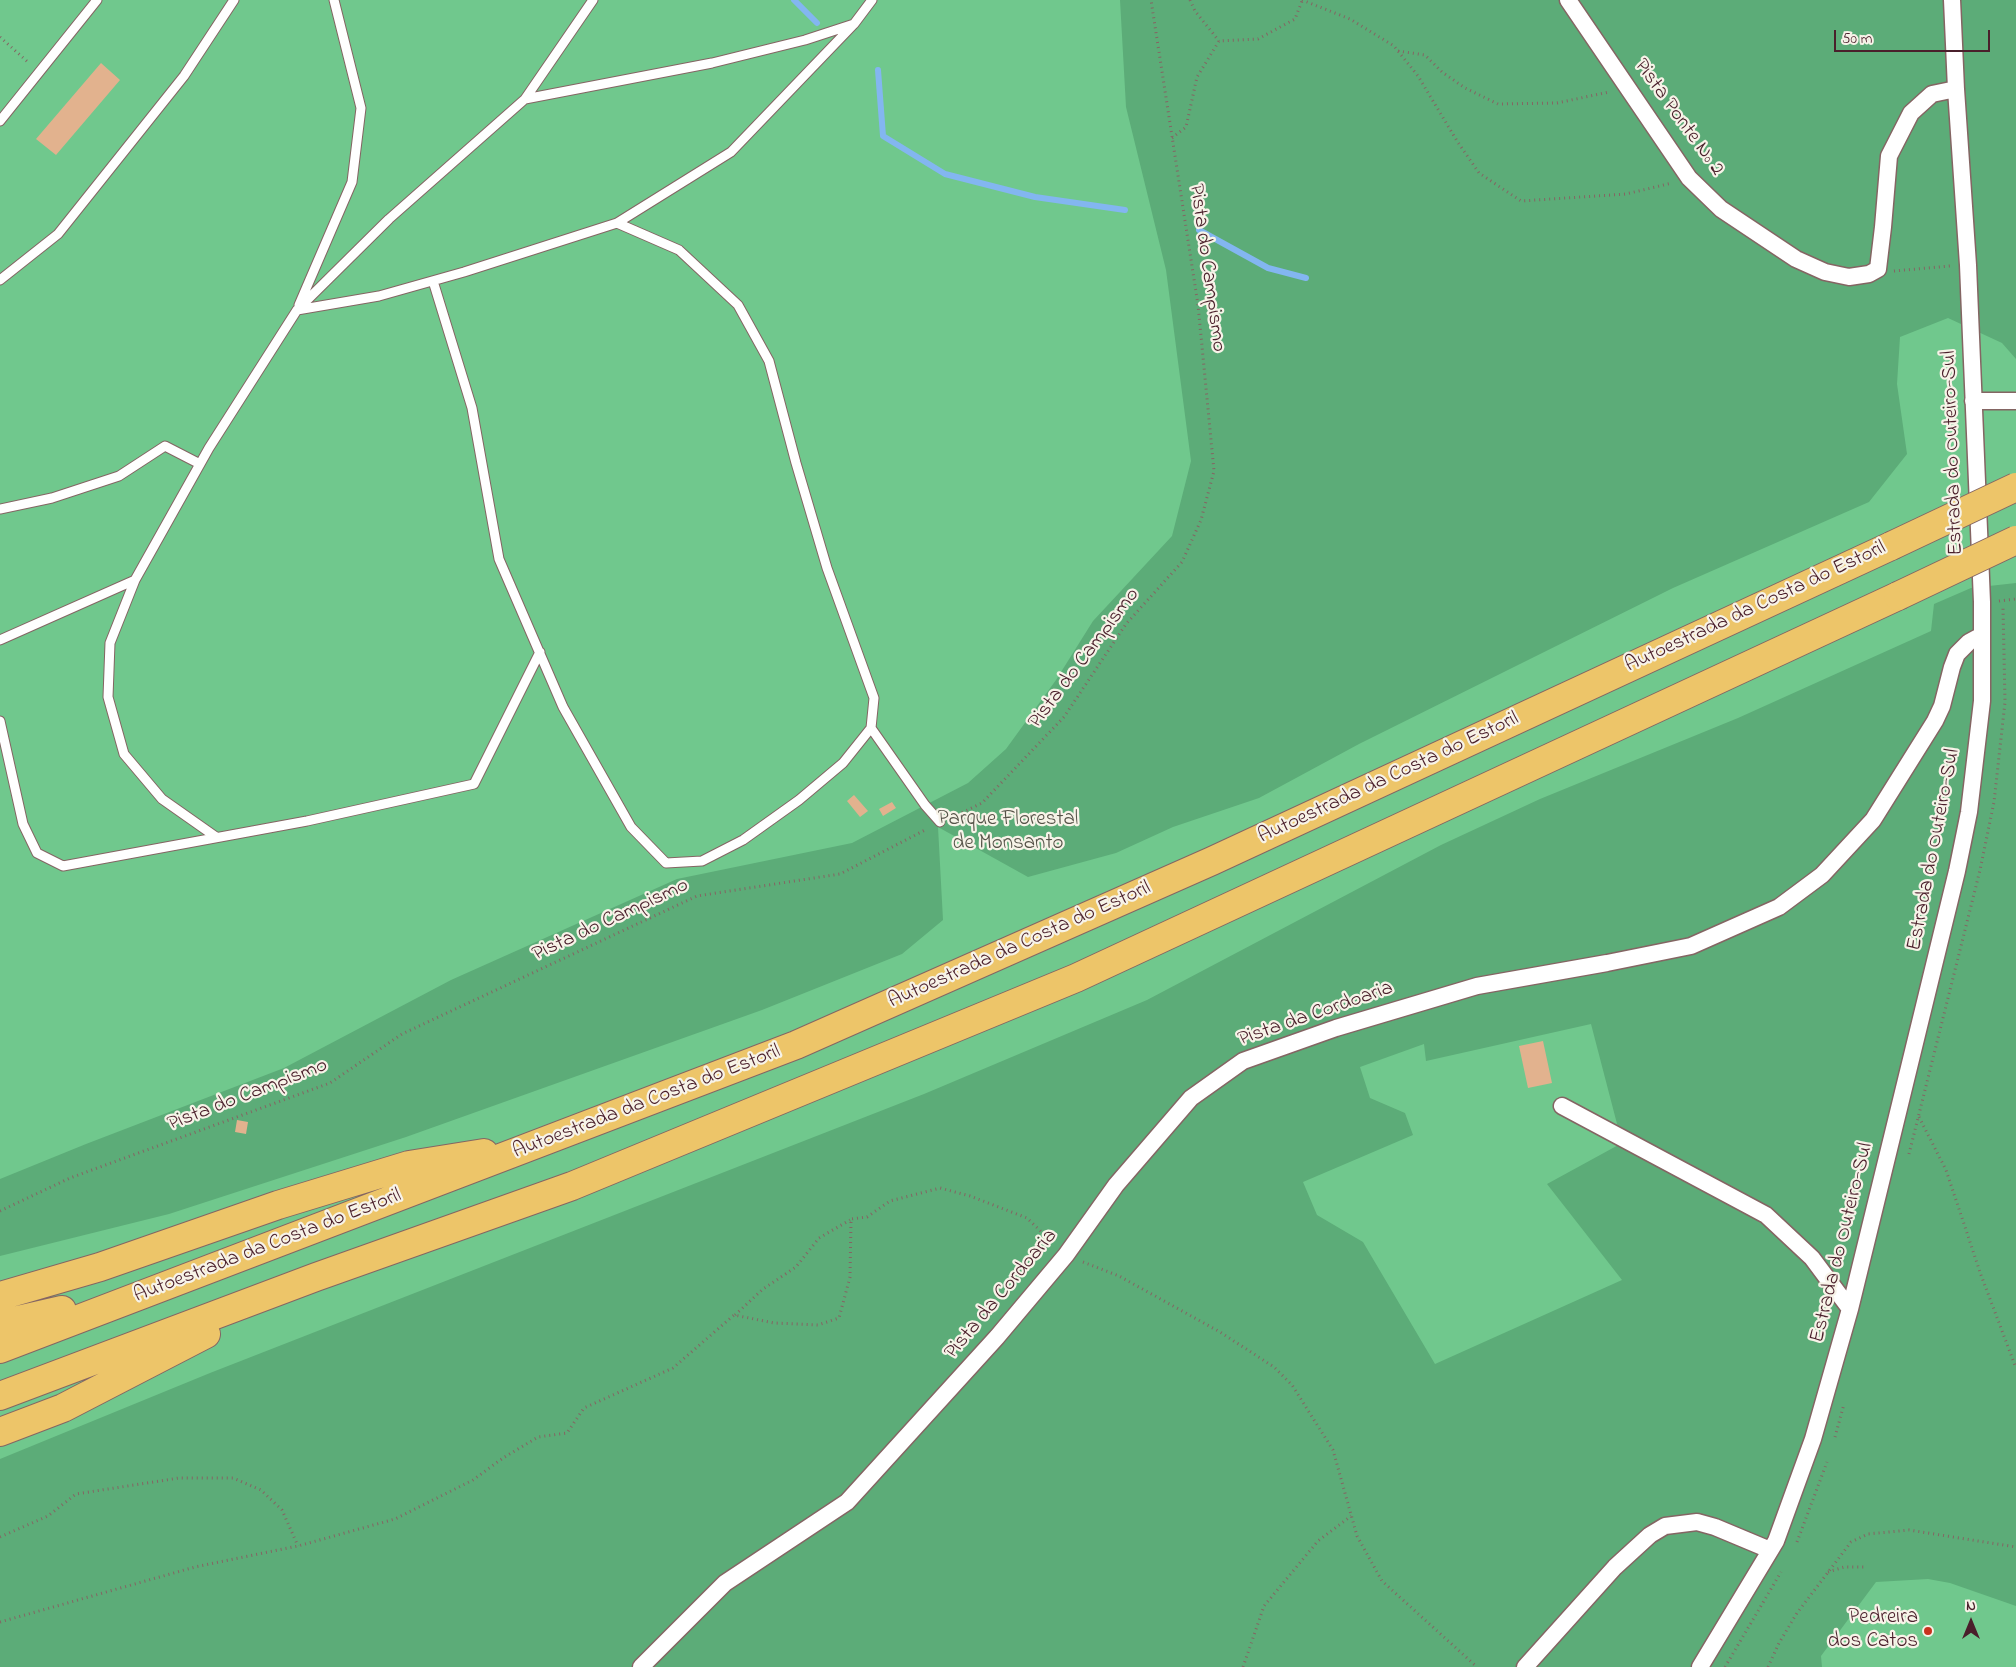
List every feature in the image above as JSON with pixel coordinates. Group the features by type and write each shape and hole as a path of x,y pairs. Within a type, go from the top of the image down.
{"highway":[{"name":"Autoestrada da Costa do Estoril","path":"0,1348 796,1045 1212,861 2016,487"},
{"name":"Autoestrada da Costa do Estoril","path":"0,1396 316,1277 572,1186 1076,978 2016,540"},
{"path":"0,1296 100,1267 278,1205 409,1165 540,1144"},
{"path":"0,1432 64,1408 316,1277"},
{"path":"0,1324 161,1287"}],"street":[{"name":"Pista Ponte Nº 2","path":"1568,0 1689,178 1721,209 1796,259 1825,272 1849,277 1869,274"},
{"name":"Estrada do Outeiro-Sul","path":"1700,1667 1776,1541 1813,1439 1850,1309 1957,871 1969,812 1982,701 1982,635 1968,265 1952,0"},
{"path":"1869,274 1878,269 1889,156 1901,129 1911,113 1932,94 1956,89"},
{"path":"1973,402 2016,401"},
{"name":"Pista da Cordoaria","path":"641,1667 725,1583 847,1502 996,1337 1066,1255 1116,1185 1191,1098 1242,1060 1336,1028 1477,986 1691,946 1779,907 1822,875 1873,820 1935,721 1942,706 1957,654 1969,642 1982,635"},
{"path":"1562,1106 1766,1215 1812,1258 1850,1309"},
{"path":"1525,1667 1615,1567 1650,1535 1665,1526 1697,1522 1715,1527 1770,1550"}],"lane":[{"path":"0,120 40,73 97,0"},
{"path":"0,280 58,234 184,76 234,0"},
{"path":"216,837 162,799 124,754 108,697 110,643 135,580 200,464 297,310 352,182 361,108 334,0"},
{"path":"297,310 389,219 525,99 592,0"},
{"path":"297,310 378,296 571,239 617,223 731,152 854,24 872,0"},
{"path":"525,99 712,63 805,40 854,24"},
{"path":"432,281 472,408 499,559 563,707 631,827 666,863 702,861 743,840 798,800 843,763 871,728 874,698 827,568 768,361 738,305 678,250 617,223"},
{"path":"0,509 52,498 119,476 166,446 200,464"},
{"path":"0,640 135,580"},
{"path":"0,721 23,824 37,853 63,866 307,821 474,784 540,652"},
{"path":"871,728 925,805 940,822"}],"path":[{"name":"Pista do Campismo","path":"0,1211 70,1178 330,1084 402,1034 697,896 840,874 940,822 982,803 1064,717 1126,624 1182,562 1201,520 1214,471 1198,305 1151,0"},
{"path":"1190,0 1195,11 1218,41"},
{"path":"1218,41 1258,39 1295,19 1302,0 1350,19 1398,50 1418,76 1457,141 1479,173 1521,201 1626,194 1689,178"},
{"path":"0,37 40,73"},
{"path":"1172,138 1186,127 1197,77 1218,41"},
{"path":"1398,50 1425,55 1442,72 1465,88 1498,104 1557,103 1629,88"},
{"path":"1869,274 1968,265"},
{"path":"2002,600 2016,599"},
{"path":"1919,1116 1946,1170 1981,1275 2016,1368"},
{"path":"0,1622 196,1567 298,1546 395,1519 473,1480 503,1458 538,1437 567,1433 584,1408 673,1368 762,1289 796,1267 819,1238 851,1219 867,1217 890,1201 940,1188 970,1196 1026,1218 1066,1255 1119,1276 1220,1332 1274,1367 1292,1385 1332,1450 1357,1536 1382,1581 1477,1667"},
{"path":"734,1315 774,1323 818,1326 839,1318 850,1277 851,1219"},
{"path":"0,1537 48,1516 76,1494 179,1478 233,1478 262,1490 282,1510 298,1546"},
{"path":"1243,1667 1264,1606 1318,1541 1351,1516"},
{"path":"1768,1667 1779,1643 1797,1613 1851,1542 1868,1534 1909,1530 2016,1547"},
{"path":"1827,1572 1844,1567 1866,1567"}],"green space":[{"name":"Parque Florestal de Monsanto","path":"0,0 2016,0 2016,1667 0,1667"},
{"path":"1120,0 2016,0 2016,359 2002,343 1948,318 1900,337 1897,384 1907,454 1869,502 1673,588 1359,744 1259,798 1173,827 1116,853 1028,877 938,827 943,920 902,954 762,1010 406,1137 169,1214 0,1256 0,1179 284,1068 451,980 677,879 852,843 968,783 1006,749 1056,680 1093,621 1172,536 1191,461 1166,270 1126,107"},
{"path":"2016,583 2016,1606 1950,1583 1928,1579 1876,1582 1821,1656 1822,1667 0,1667 0,1459 210,1373 924,1094 1147,1000 1441,845 1540,799 1738,718 1931,631 1934,604 1971,588","holes":["1591,1024 1622,1143 1547,1184 1622,1280 1435,1364 1363,1242 1317,1215 1303,1182 1413,1135 1405,1113 1370,1098 1360,1067 1424,1044 1426,1061"]}],"building":[{"path":"101,63 120,80 56,155 36,139"},
{"path":"854,795 868,811 860,817 847,801"},
{"path":"892,802 896,808 883,816 879,809"},
{"path":"1543,1041 1552,1083 1528,1088 1519,1046"},
{"path":"237,1120 248,1122 246,1134 235,1132"}],"waterway":[{"path":"794,0 817,23"},
{"path":"878,70 883,136 945,174 1035,197 1125,210"},
{"path":"1199,230 1268,268 1306,278"}],"place":[{"name":"Pedreira dos Catos","path":"1928,1631"}]}
